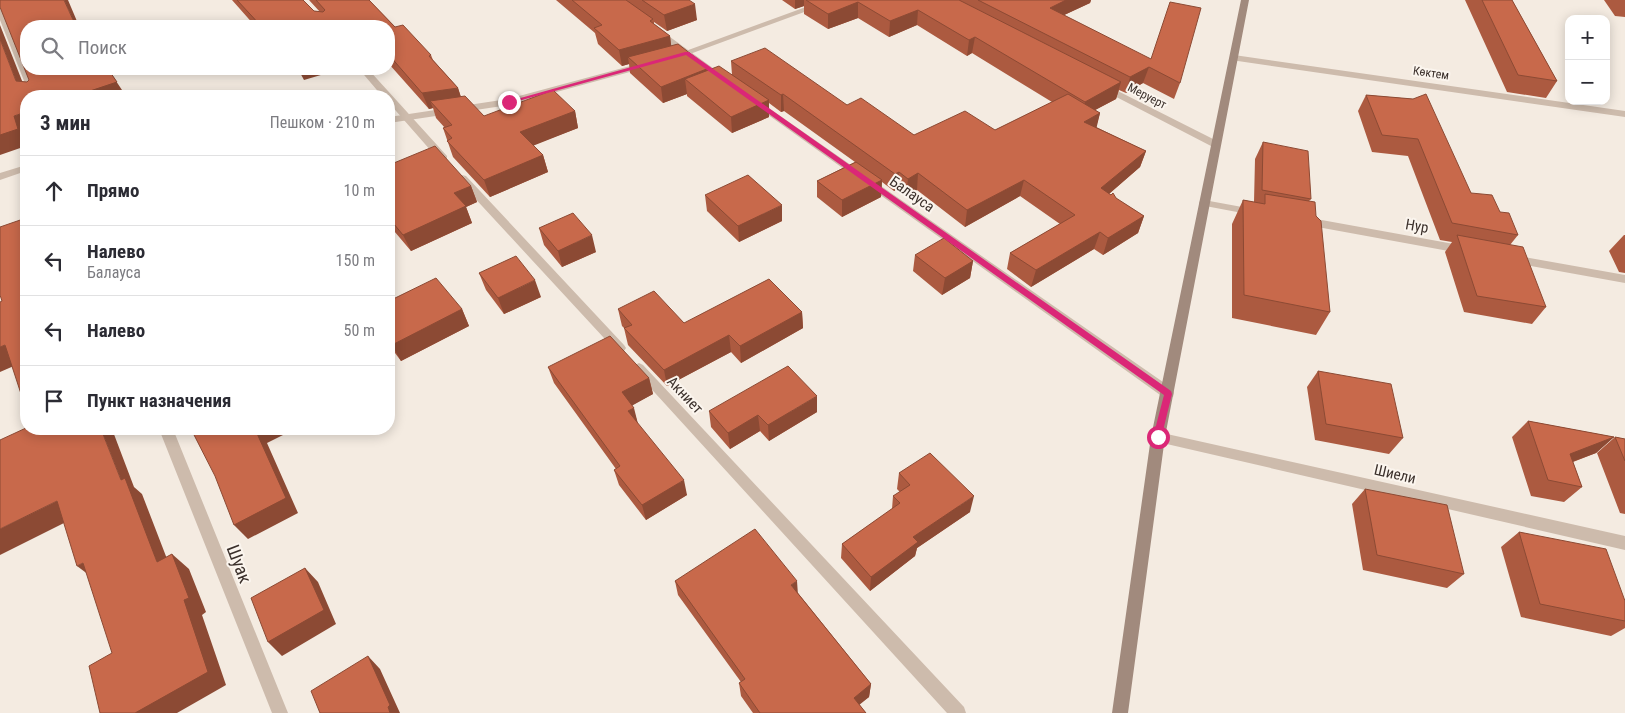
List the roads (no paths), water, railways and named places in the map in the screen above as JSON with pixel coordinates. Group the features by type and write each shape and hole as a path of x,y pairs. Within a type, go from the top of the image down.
{"street":[{"path":"395,119 509,102 664,60 833,0"},
{"path":"1120,713 1158,437 1245,0"},
{"path":"0,10 20,59"},
{"name":"Балауса","path":"651,27 1168,394"},
{"name":"Көктем","path":"1234,58 1625,114"},
{"path":"26,75 33,90"},
{"name":"Акниет","path":"368,75 382,90"},
{"name":"Меруерт","path":"1093,81 1215,144"},
{"name":"Акниет","path":"395,105 958,713"},
{"path":"0,177 20,170"},
{"path":"1204,203 1263,214"},
{"name":"Нур","path":"1292,219 1478,252"},
{"path":"1498,256 1625,279"},
{"name":"Шуак","path":"168,435 280,713"},
{"name":"Шиели","path":"1158,437 1625,543"}]}
